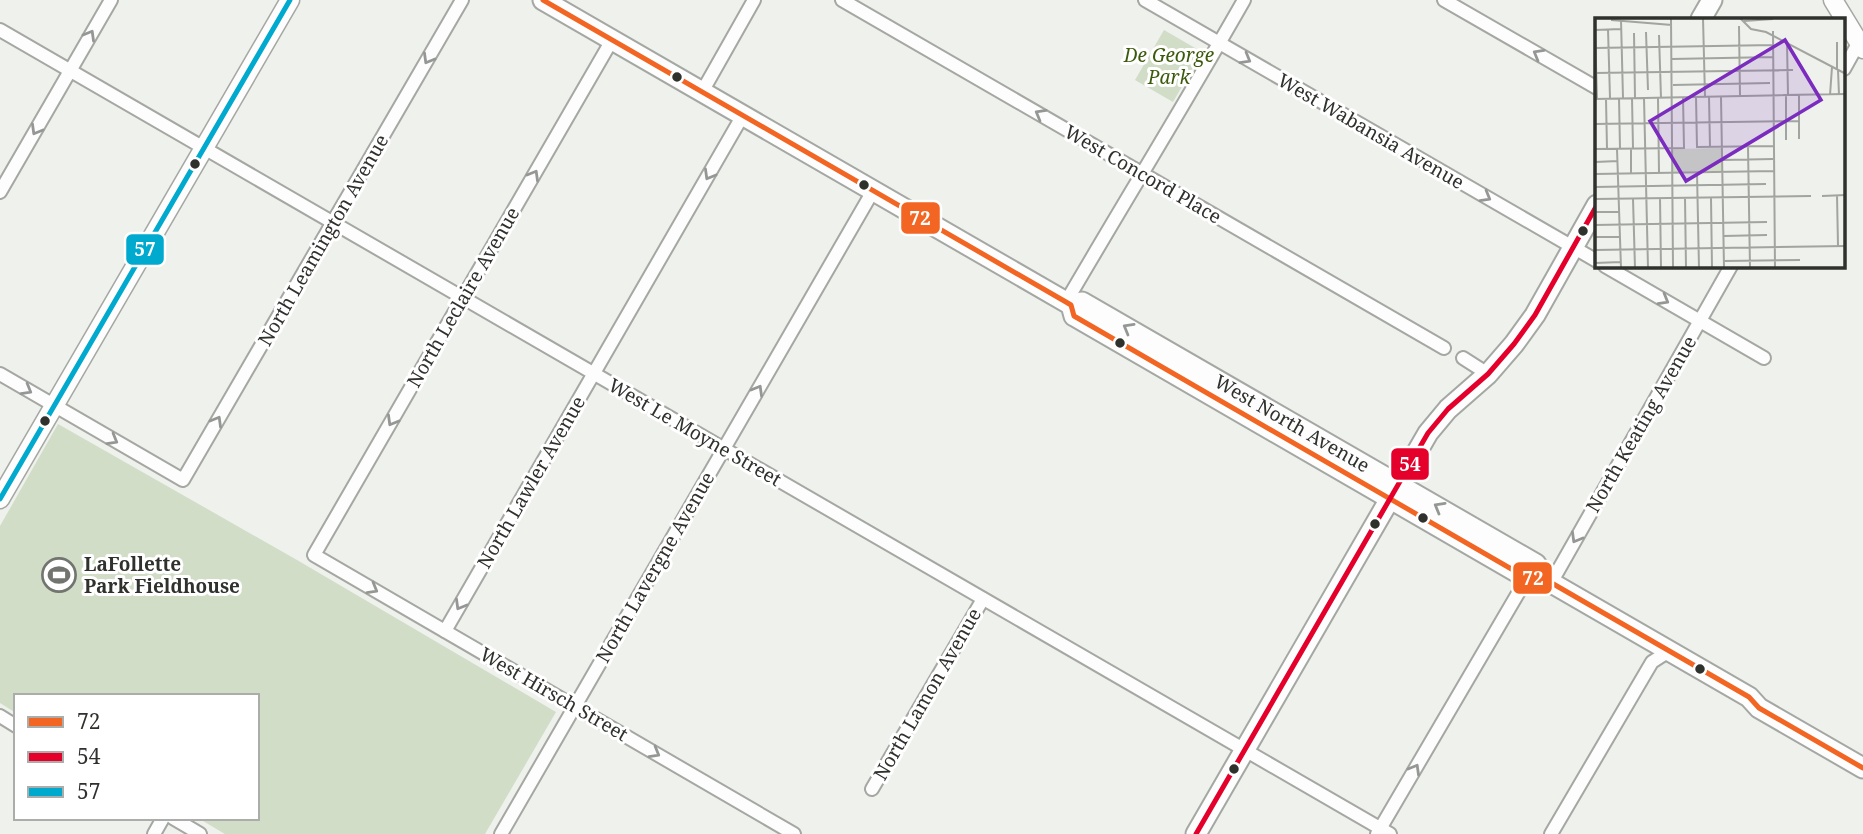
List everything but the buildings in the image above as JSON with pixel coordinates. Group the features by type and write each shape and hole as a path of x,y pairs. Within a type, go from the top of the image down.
{"main road":[{"name":"West North Avenue","path":"543,0 1068,303 1082,302 1394,491 1536,564 1540,579 1749,697 1759,708 1863,768"},
{"path":"1702,18 1712,0"},
{"path":"1196,834 1429,433 1448,409 1488,374 1514,344 1535,315 1595,208"},
{"name":"West North Avenue","path":"1749,697 1764,699 1863,756"}],"street":[{"path":"0,192 111,0"},
{"path":"0,499 290,0"},
{"name":"North Leamington Avenue","path":"54,405 183,480 462,0"},
{"path":"702,92 754,0"},
{"name":"West Concord Place","path":"842,0 1444,348"},
{"name":"West Wabansia Avenue","path":"1145,0 1595,260"},
{"path":"1068,303 1244,0"},
{"path":"1444,0 1595,87"},
{"path":"1833,0 1844,18"},
{"path":"1846,21 1861,46 1846,66"},
{"name":"West Le Moyne Street","path":"0,30 1383,832"},
{"name":"North Leclaire Avenue","path":"314,555 612,40"},
{"name":"North Lawler Avenue","path":"445,631 743,115"},
{"name":"North Lavergne Avenue","path":"501,834 873,191"},
{"path":"1608,268 1764,358"},
{"name":"North Keating Avenue","path":"1383,832 1700,321 1730,268"},
{"path":"1463,358 1488,374"},
{"path":"0,374 54,405"},
{"name":"West Hirsch Street","path":"314,555 794,834"},
{"name":"North Lamon Avenue","path":"872,789 983,599"},
{"path":"1551,834 1652,662 1669,651"},
{"path":"176,820 200,834"}],"green space":[{"name":"De George Park","path":"1164,30 1202,52 1173,102 1135,80"},
{"path":"58,424 556,712 485,834 225,834 201,820 259,820 259,694 14,694 14,712 0,703 0,526"}],"transit line":[{"name":"57","path":"0,499 290,0"},
{"name":"72","path":"543,0 1066,302 1071,305 1074,316 1527,578 1543,578 1749,697 1759,708 1863,768"},
{"name":"54","path":"1196,834 1428,433 1448,409 1488,374 1514,344 1535,315 1595,209"}],"place":[{"name":"LaFollette Park Fieldhouse","path":"59,575"}]}
